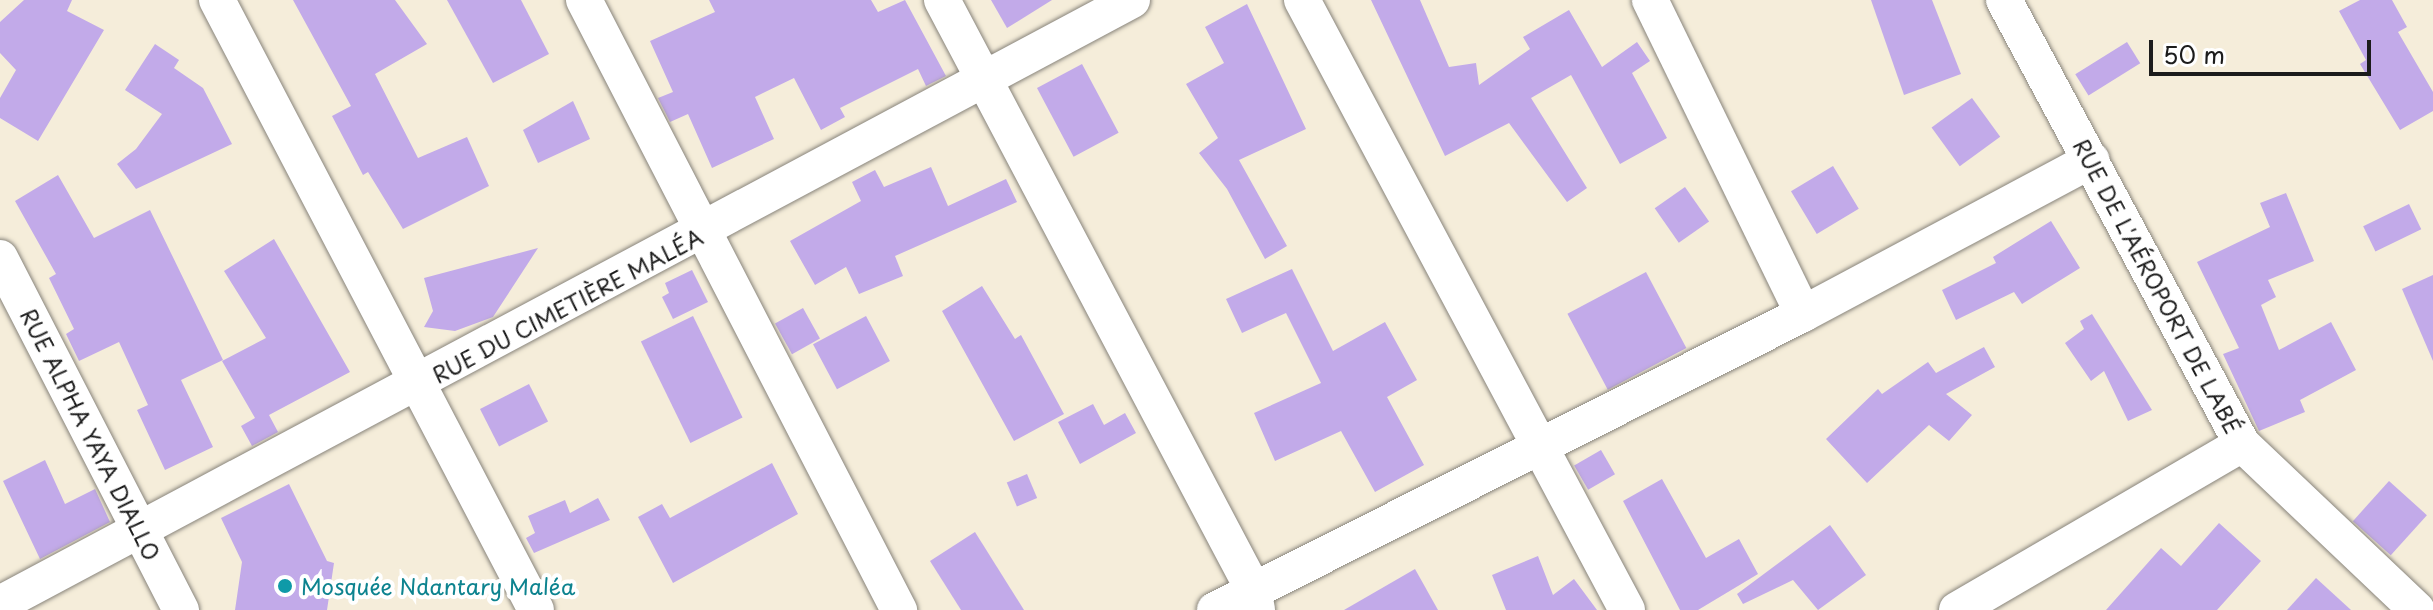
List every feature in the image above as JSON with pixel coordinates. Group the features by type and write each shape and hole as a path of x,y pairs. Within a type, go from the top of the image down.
{"street":[{"path":"217,0 536,610"},
{"path":"584,0 899,610"},
{"path":"942,0 1255,600"},
{"name":"RUE DU CIMETIÈRE MALÉA","path":"0,604 418,385 1132,0"},
{"path":"1302,0 1627,610"},
{"path":"1650,0 1803,314"},
{"name":"RUE DE L'AÉROPORT DE LABÉ","path":"2004,0 2242,444 2417,610"},
{"path":"1215,610 1255,600 1540,446 1803,314 2092,160"},
{"name":"RUE ALPHA YAYA DIALLO","path":"0,258 181,610"},
{"path":"1966,608 2242,444"}],"building":[{"path":"24,0 72,0 67,11 104,30 38,141 0,118 0,98 16,70 0,53 0,22"},
{"path":"293,0 395,0 427,44 375,74 418,158 467,137 489,186 403,229 368,172 363,175 332,116 351,106"},
{"path":"447,0 521,0 549,54 493,83"},
{"path":"709,0 871,0 878,12 905,0 946,76 926,86 918,69 840,108 845,117 821,130 794,78 755,97 774,139 712,168 688,114 670,122 658,98 673,92 650,41 715,12"},
{"path":"991,0 1052,0 1007,28"},
{"path":"1371,0 1420,0 1449,67 1476,63 1479,85 1530,49 1523,37 1569,10 1602,67 1637,42 1650,61 1632,73 1667,138 1620,164 1571,75 1531,98 1587,188 1567,202 1509,123 1445,156"},
{"path":"1871,0 1932,0 1961,74 1904,95"},
{"path":"2360,0 2392,0 2407,27 2398,32 2433,92 2433,111 2400,130 2360,64 2366,60 2339,11"},
{"path":"1247,4 1306,129 1239,160 1287,246 1265,259 1227,189 1199,153 1218,138 1186,84 1224,63 1205,27"},
{"path":"2127,42 2140,63 2089,96 2075,74"},
{"path":"155,44 179,60 174,68 203,88 232,144 136,189 117,164 136,149 162,114 125,90"},
{"path":"1082,64 1119,133 1074,157 1037,88"},
{"path":"1972,98 2000,137 1960,166 1932,127"},
{"path":"573,101 590,139 538,163 523,130"},
{"path":"1833,166 1859,209 1817,234 1791,191"},
{"path":"931,167 948,206 1006,179 1017,202 895,256 903,276 859,294 846,267 815,285 790,241 861,201 852,182 875,170 884,187"},
{"path":"58,175 94,238 150,210 223,360 181,380 213,447 165,470 137,410 148,405 119,342 79,361 66,334 74,329 49,278 56,274 15,201"},
{"path":"1685,187 1709,221 1679,243 1655,208"},
{"path":"2286,193 2314,261 2268,280 2276,297 2261,305 2279,350 2331,322 2356,370 2300,400 2305,412 2259,431 2223,354 2239,348 2197,262 2270,227 2260,203"},
{"path":"2409,204 2421,229 2375,252 2363,226"},
{"path":"2051,221 2080,268 2022,304 2014,292 1956,320 1942,290 1996,263 1993,257"},
{"path":"274,239 350,372 269,415 278,432 252,446 241,426 255,418 222,361 266,338 224,271"},
{"path":"538,248 493,317 455,331 424,327 433,311 424,278"},
{"path":"1292,269 1333,351 1385,322 1417,380 1387,397 1424,465 1375,492 1341,431 1275,461 1254,413 1321,383 1286,313 1242,333 1226,299"},
{"path":"692,270 708,302 673,319 662,297 669,293 665,283"},
{"path":"1646,272 1686,348 1608,390 1567,314"},
{"path":"2433,275 2433,361 2402,289"},
{"path":"982,286 1015,339 1021,335 1064,414 1014,441 942,311"},
{"path":"803,308 820,339 792,354 775,324"},
{"path":"2092,314 2152,410 2128,421 2104,371 2091,381 2065,343 2084,329 2080,321"},
{"path":"693,316 743,418 690,443 641,341"},
{"path":"866,316 890,361 837,389 813,344"},
{"path":"1984,347 1995,367 1946,394 1972,415 1949,441 1929,425 1867,483 1826,439 1878,389 1882,394 1928,362 1936,373"},
{"path":"529,384 548,421 499,446 480,409"},
{"path":"1093,404 1104,425 1125,413 1136,433 1080,464 1058,422"},
{"path":"1601,450 1615,474 1588,490 1574,466"},
{"path":"45,460 65,504 95,489 110,522 40,559 3,481"},
{"path":"772,463 798,514 673,583 638,517 662,504 670,518"},
{"path":"1027,474 1037,498 1017,507 1007,483"},
{"path":"1662,479 1706,558 1739,539 1758,574 1698,610 1680,610 1623,501"},
{"path":"2389,481 2427,515 2391,555 2353,521"},
{"path":"289,484 327,561 334,563 327,610 235,610 242,562 221,518"},
{"path":"598,498 610,520 534,553 526,538 535,533 528,516 565,500 570,513"},
{"path":"2219,523 2261,561 2217,610 2106,610 2161,548 2181,566"},
{"path":"1830,525 1866,575 1818,610 1793,580 1743,604 1737,594"},
{"path":"975,532 1024,610 961,610 930,561"},
{"path":"1538,556 1553,595 1574,579 1597,610 1506,610 1492,575"},
{"path":"1415,569 1438,610 1344,610"},
{"path":"2316,578 2351,610 2287,610"}],"place":[{"name":"Mosquée Ndantary Maléa","path":"285,586"}]}
